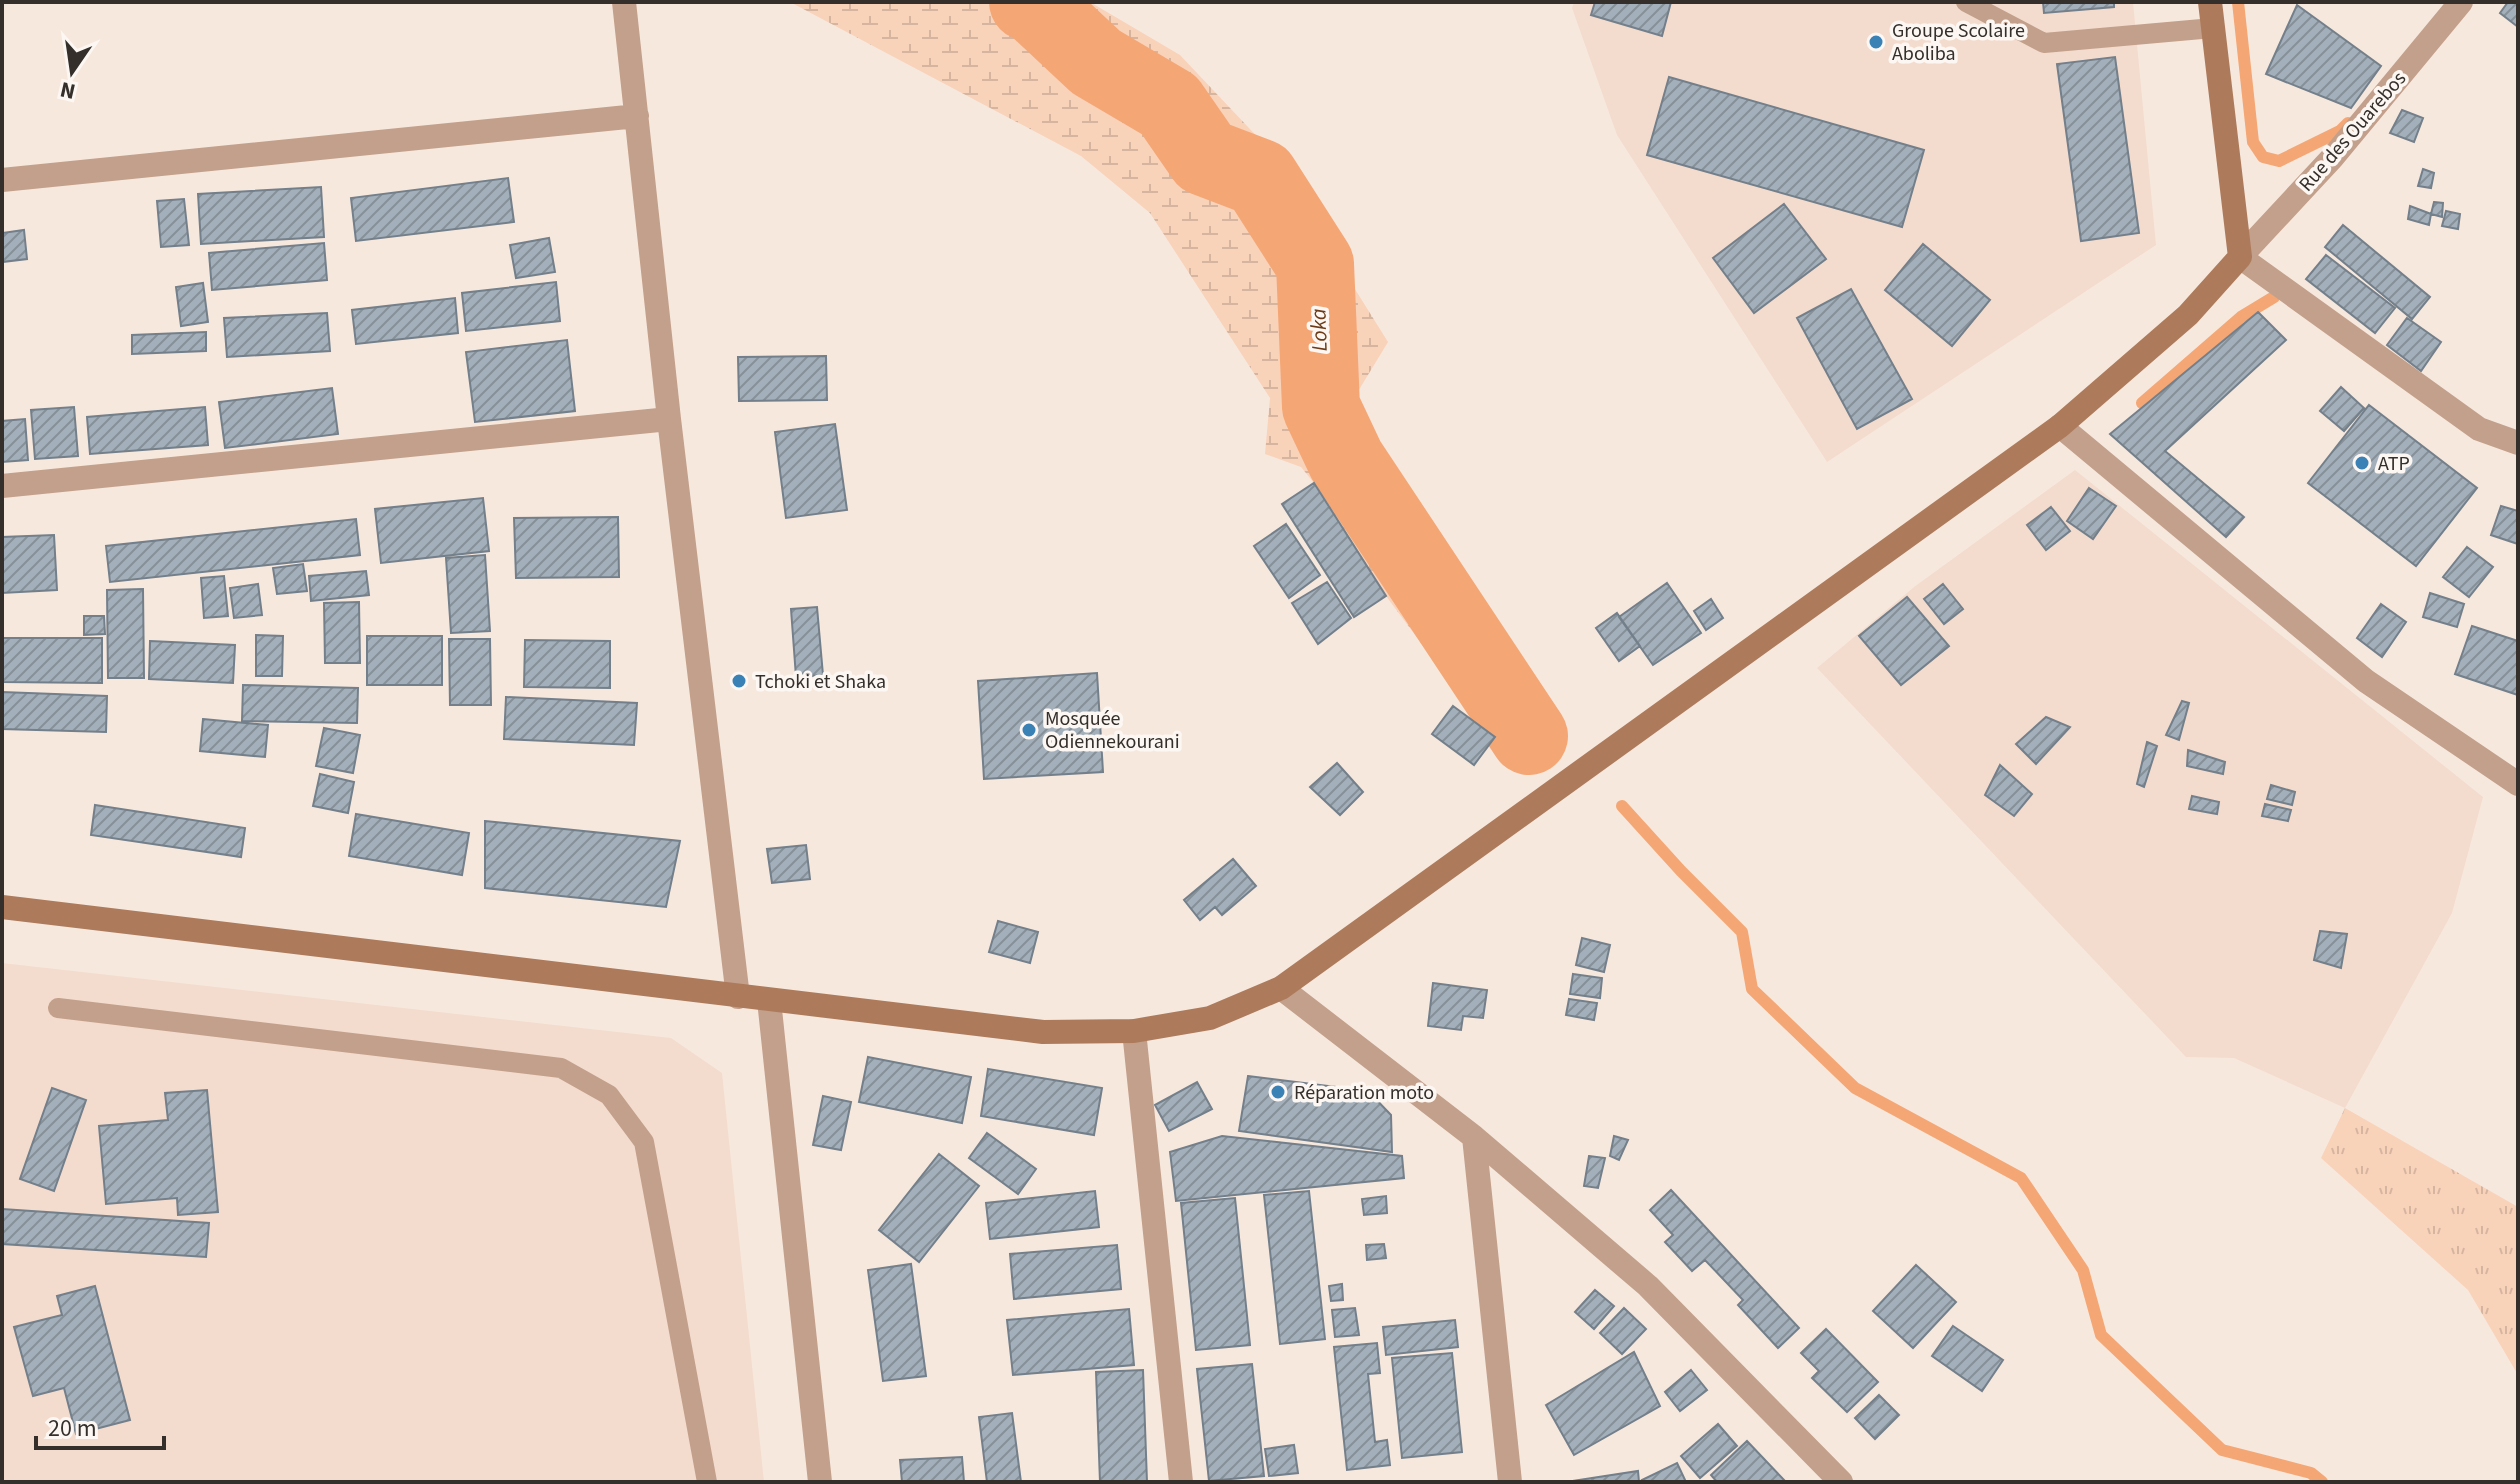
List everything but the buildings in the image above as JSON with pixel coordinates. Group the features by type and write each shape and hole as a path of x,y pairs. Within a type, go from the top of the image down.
{"street":[{"path":"624,2 669,419 738,997"},
{"path":"2210,2 2240,257 2479,429 2518,443"},
{"name":"Rue des Ouarebos","path":"2240,257 2332,158 2461,2"},
{"path":"2,180 637,116"},
{"path":"2,907 1043,1032 1134,1031 1210,1018 1281,988 2060,426 2188,315 2240,257"},
{"path":"2,486 669,419"},
{"path":"2060,426 2366,681 2518,784"},
{"path":"1281,988 1474,1137 1648,1286 1841,1482"},
{"path":"769,1000 820,1482"},
{"path":"1134,1031 1181,1482"},
{"path":"1474,1137 1510,1482"}],"lane":[{"path":"1966,2 2044,43 2213,28"},
{"path":"58,1008 561,1068 609,1095 644,1142 707,1482"}],"shaded area":[{"path":"1574,2 2133,2 2156,245 1827,462 1617,135 1572,8"},
{"path":"2075,470 2483,797 2452,913 2345,1108 2234,1058 2186,1057 1817,668 1914,587"},
{"path":"2,963 671,1038 722,1073 764,1482 2,1482"}],"green space":[{"path":"790,2 1090,2 1180,55 1265,145 1388,342 1340,421 1558,732 1519,759 1444,674 1386,596 1301,467 1265,454 1270,398 1150,213 1081,156"},
{"path":"2345,1108 2518,1207 2518,1375 2468,1290 2321,1158"}],"waterway":[{"name":"Loka","path":"1028,2 1096,62 1169,105 1205,157 1260,178 1315,264 1321,407 1346,460 1529,736"},
{"path":"2238,2 2253,142 2263,157 2279,161 2340,131 2348,123"},
{"path":"2142,403 2241,317 2274,297"},
{"path":"1622,806 1742,932 1752,989 1855,1088 2021,1178 2083,1270 2101,1335 2222,1450 2311,1473 2322,1482"}],"place":[{"name":"Groupe Scolaire Aboliba","path":"1876,42"},
{"name":"ATP","path":"2362,463"},
{"name":"Tchoki et Shaka","path":"739,681"},
{"name":"Mosquée Odiennekourani","path":"1029,730"},
{"name":"Réparation moto","path":"1278,1092"}]}
